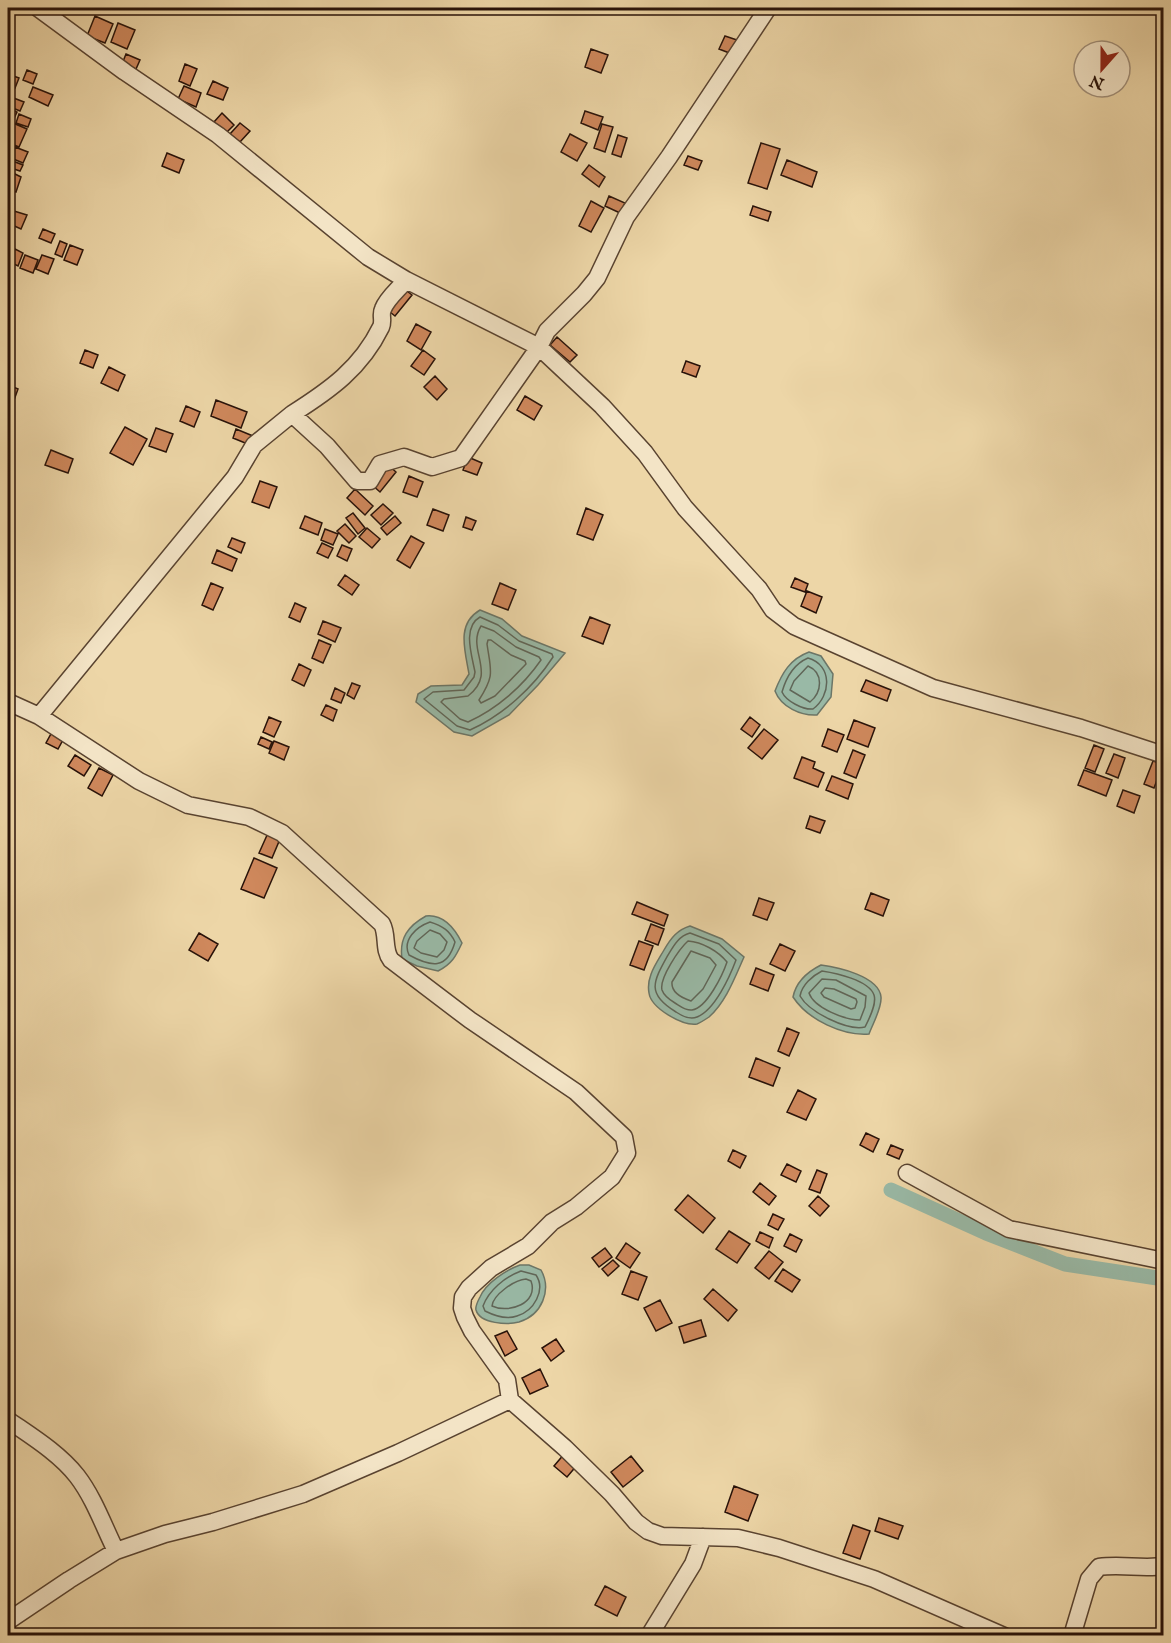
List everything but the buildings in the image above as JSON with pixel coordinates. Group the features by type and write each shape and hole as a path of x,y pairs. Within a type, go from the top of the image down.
{"street":[{"path":"38,8 133,78 218,135 368,256 406,280 539,347 602,406 645,453 685,508 759,589 773,610 794,626 933,688 1081,728 1164,755"},
{"path":"292,414 327,446 357,481 370,481 380,464 404,457 432,467 461,458 539,347 547,331 597,278 626,217 669,157 768,8"},
{"path":"39,716 235,477 254,445 292,414 328,391 356,364 382,324 381,311 406,280"},
{"path":"8,702 39,716 138,781 168,796 188,805 249,818 282,833 382,924 385,929 387,955 390,960 470,1020 576,1092 624,1137 627,1153 612,1177 576,1207 552,1222 528,1246 492,1268 469,1288 463,1297 462,1308 472,1331 507,1380 510,1400 565,1448 612,1494 636,1522 648,1531 662,1536 738,1538 779,1548 874,1579 1004,1635"},
{"path":"906,1173 1009,1229 1164,1261"},
{"path":"8,1621 116,1551 165,1534 213,1522 303,1494 398,1453 510,1400"},
{"path":"8,1419 65,1463 77,1476 87,1490 116,1551"},
{"path":"649,1635 693,1564 703,1537"},
{"path":"1072,1635 1089,1579 1099,1567 1118,1565 1152,1568 1164,1566"}],"water":[{"path":"480,610 502,619 522,636 565,653 509,715 472,736 454,732 416,702 418,694 431,686 462,685 469,674 464,647 465,630 472,616"},
{"path":"809,652 821,656 833,674 831,697 817,715 805,714 792,709 782,702 775,691 788,667"},
{"path":"426,916 443,920 452,928 462,943 447,966 438,971 417,966 402,959 402,945 406,933"},
{"path":"690,926 722,939 744,957 730,989 720,1004 709,1017 697,1024 683,1022 661,1010 651,999 648,987 652,971 669,942 678,932"},
{"path":"821,965 856,974 873,983 879,990 880,1006 869,1034 848,1032 827,1025 808,1013 793,997 803,978"},
{"path":"520,1265 529,1265 541,1270 545,1293 539,1308 527,1319 514,1323 488,1321 479,1315 477,1304 487,1287 509,1270"}],"waterway":[{"path":"891,1190 986,1233 1065,1264 1164,1279"}]}
